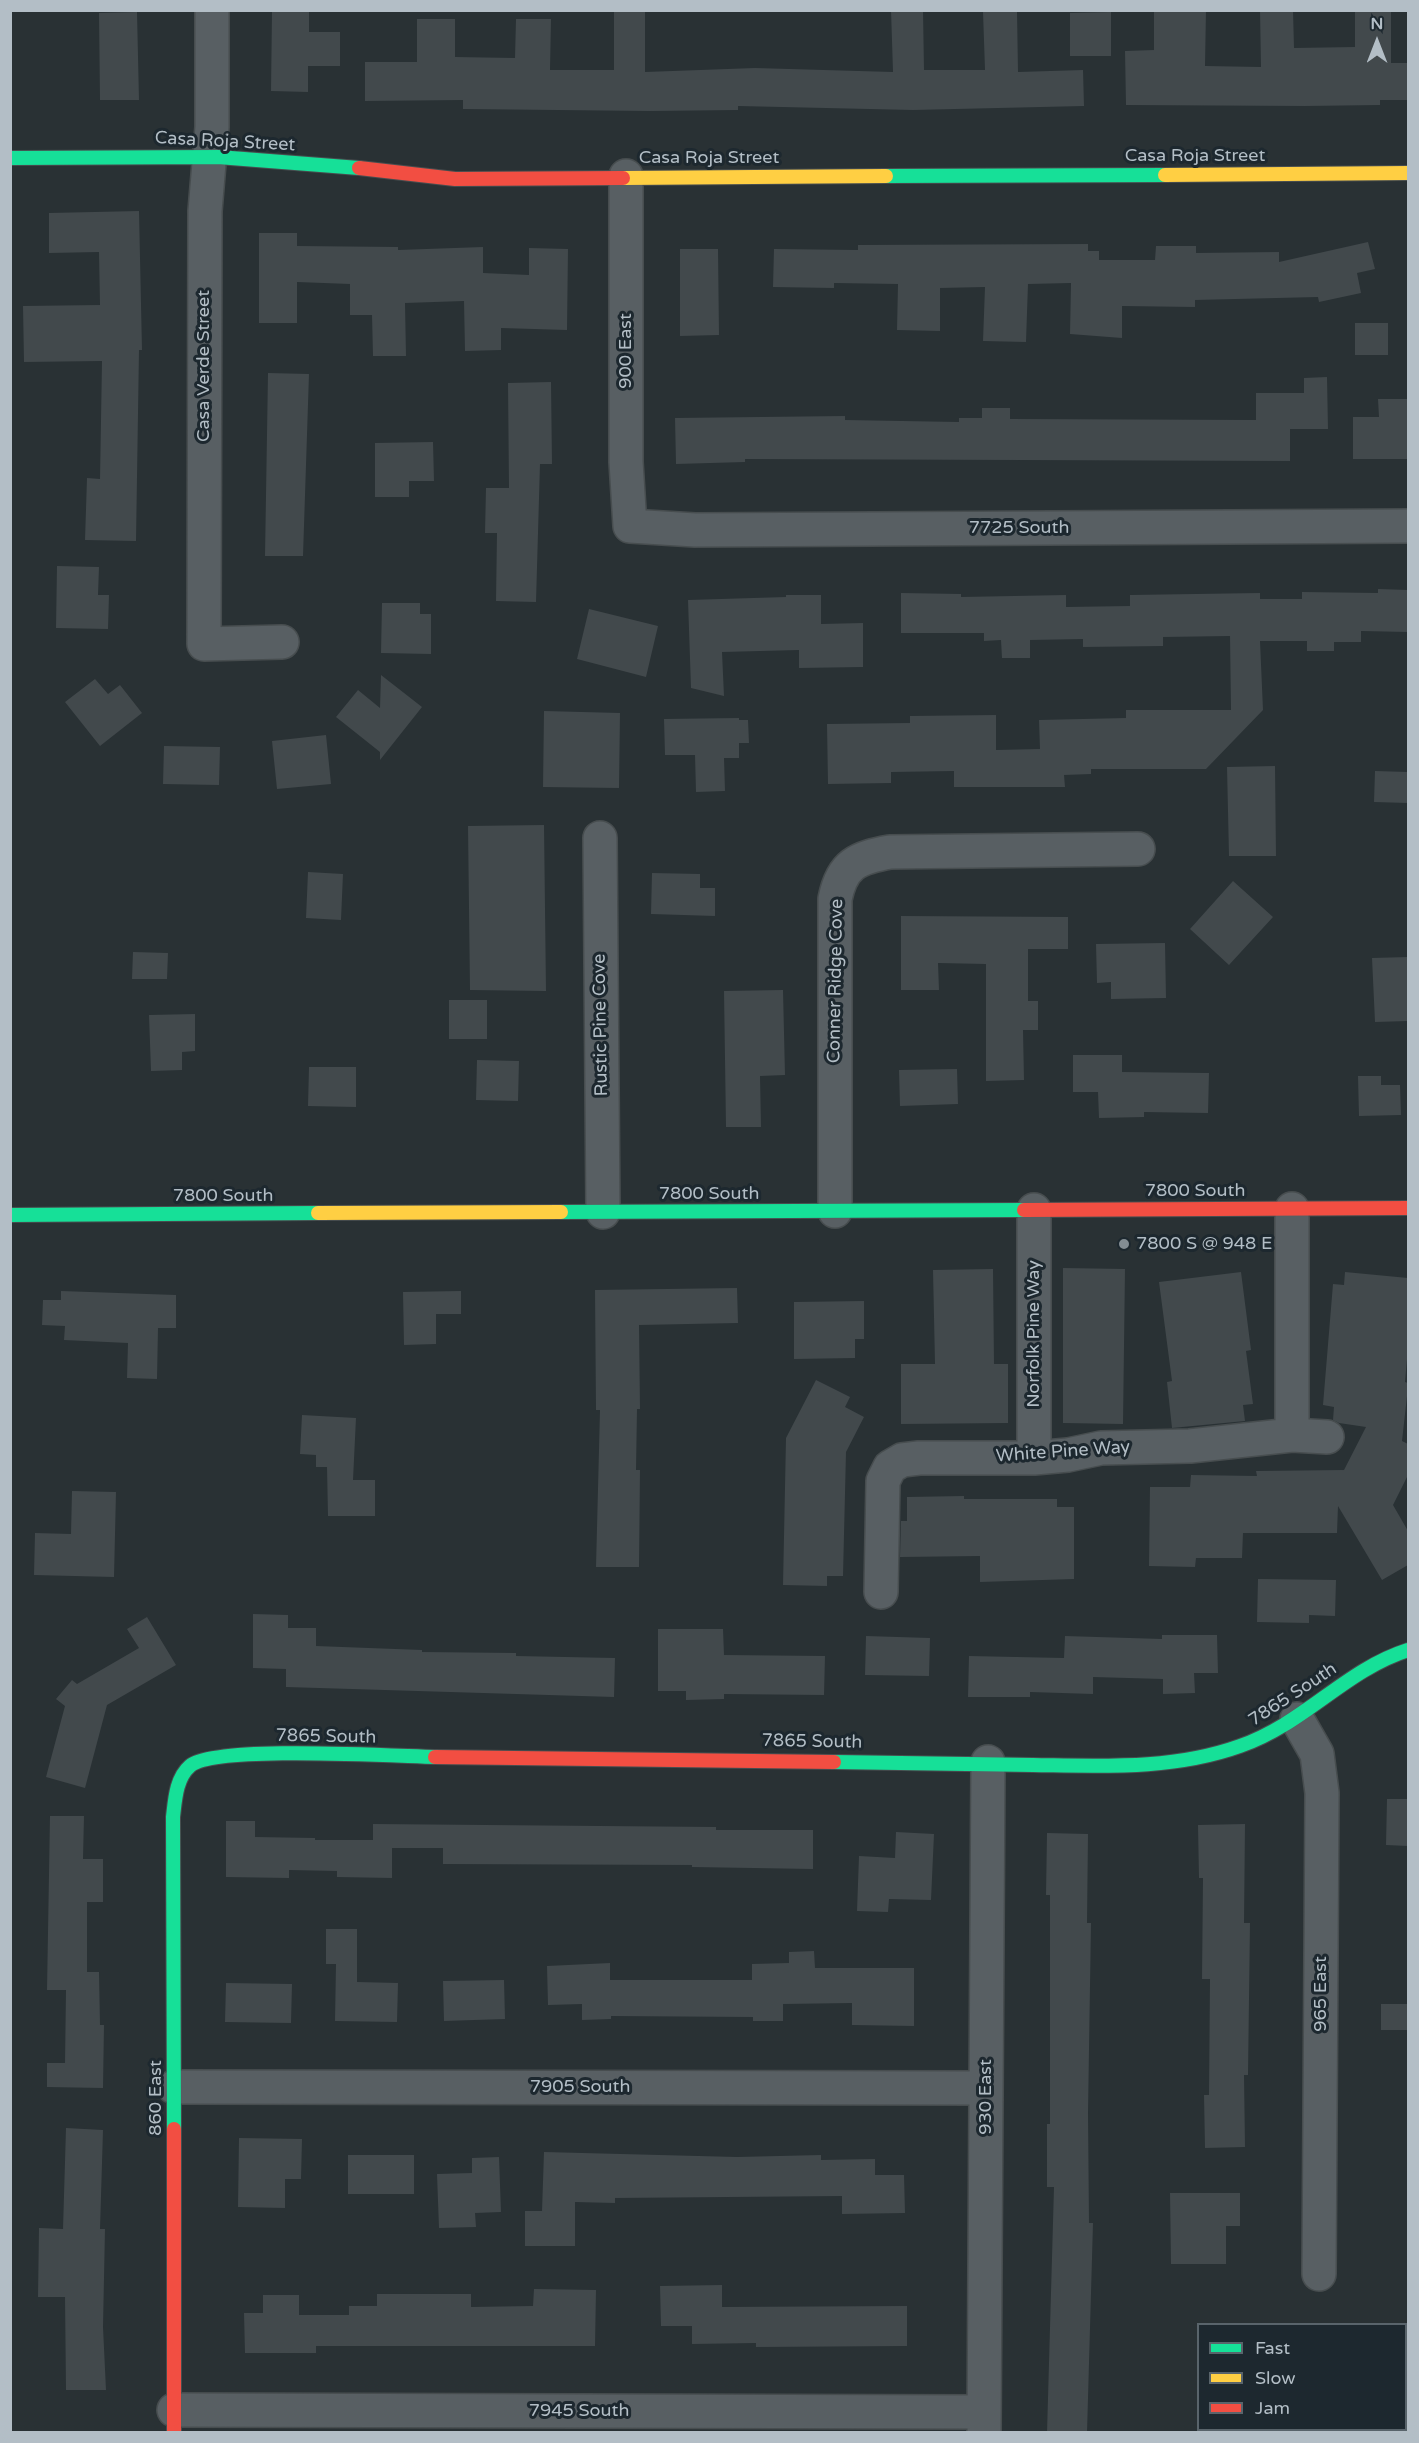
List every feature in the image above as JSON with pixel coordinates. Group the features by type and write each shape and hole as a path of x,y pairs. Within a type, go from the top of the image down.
{"street":[{"name":"Casa Verde Street","path":"212,10 210,159 205,211 204,644 282,642"},
{"name":"Casa Roja Street","path":"10,158 176,156 342,166 396,175 455,179 626,176 1408,173"},
{"name":"900 East","path":"626,176 626,462 630,526"},
{"name":"7725 South","path":"630,526 695,530 1408,526"},
{"name":"Rustic Pine Cove","path":"600,838 603,1212"},
{"name":"Conner Ridge Cove","path":"835,1211 835,899 839,879 853,863 869,855 890,852 1138,849"},
{"name":"7800 South","path":"10,1215 1408,1208"},
{"path":"1292,1209 1292,1435"},
{"name":"Norfolk Pine Way","path":"1034,1210 1034,1458"},
{"name":"White Pine Way","path":"881,1592 881,1496 890,1467 902,1461 919,1458 1034,1458 1068,1455 1101,1448 1190,1446 1292,1435 1326,1437"},
{"name":"7865 South","path":"187,1765 203,1759 240,1754 988,1762 1138,1766 1182,1763 1224,1753 1262,1739 1297,1719 1367,1669 1408,1650"},
{"name":"965 East","path":"1297,1719 1317,1754 1322,1793 1319,2274"},
{"name":"930 East","path":"984,2422 988,1762"},
{"name":"860 East","path":"174,2421 173,1817 179,1780 187,1765"},
{"name":"7905 South","path":"174,2087 986,2088"},
{"name":"7945 South","path":"174,2421 984,2422"}],"building":[{"path":"614,10 645,10 645,72 755,68 893,72 891,10 923,10 924,70 985,70 983,12 1017,11 1018,72 1083,70 1084,106 913,110 738,106 738,110 650,111 463,109 463,100 365,101 365,62 417,62 417,19 455,19 455,57 515,58 516,19 551,19 550,70 614,70"},
{"path":"1154,10 1206,10 1205,66 1261,67 1260,10 1293,10 1294,48 1355,47 1355,10 1391,10 1391,63 1408,63 1408,100 1380,100 1380,105 1126,105 1125,51 1154,50"},
{"path":"272,11 309,12 309,32 340,32 340,66 308,66 308,92 271,91"},
{"path":"137,12 139,100 100,100 99,13"},
{"path":"1111,12 1111,56 1070,56 1070,13"},
{"path":"139,211 142,350 139,350 136,541 85,540 87,478 100,479 102,361 24,362 23,306 100,305 99,252 49,253 49,213"},
{"path":"259,233 297,233 297,246 398,247 398,250 483,247 483,273 529,275 529,248 568,249 567,330 501,328 501,350 465,351 464,301 405,303 406,356 373,356 372,315 350,315 350,284 297,282 297,323 259,323"},
{"path":"1368,242 1375,269 1357,273 1361,293 1319,302 1318,297 1195,300 1195,307 1122,306 1122,338 1070,334 1071,283 1028,284 1026,342 983,341 985,287 940,288 940,331 897,330 898,284 834,283 834,288 773,287 774,249 858,250 858,245 1088,244 1088,251 1099,251 1099,260 1155,260 1156,246 1196,246 1196,253 1279,252 1279,262"},
{"path":"680,249 718,249 719,335 680,336"},
{"path":"1355,323 1388,323 1388,355 1355,355"},
{"path":"268,373 309,374 303,556 265,556"},
{"path":"1327,377 1328,429 1290,429 1290,461 745,459 745,462 676,464 675,418 845,416 845,420 959,422 959,418 982,418 982,408 1010,408 1010,419 1256,420 1256,393 1304,393 1304,378"},
{"path":"551,382 552,464 540,464 536,602 496,601 497,533 485,533 486,488 509,488 508,383"},
{"path":"1378,399 1408,399 1408,459 1353,459 1353,417 1379,417"},
{"path":"433,442 434,481 409,481 409,497 375,497 375,443"},
{"path":"57,566 99,567 98,595 109,595 108,629 56,628"},
{"path":"1378,589 1408,590 1408,632 1361,631 1361,642 1334,642 1334,651 1307,651 1307,641 1260,641 1263,710 1206,769 1091,769 1091,774 1064,775 1065,787 954,787 954,771 891,772 891,783 828,784 827,724 910,723 910,716 996,715 996,750 1040,749 1039,720 1126,718 1126,710 1231,710 1230,636 1163,637 1163,646 1083,647 1083,639 1030,640 1030,658 1002,658 1001,640 984,641 984,633 901,633 901,593 961,594 961,597 1066,595 1066,607 1130,606 1130,595 1260,593 1260,599 1302,599 1302,592 1378,593"},
{"path":"786,595 821,595 821,624 863,623 863,667 799,668 799,650 722,652 724,696 691,688 688,600 786,597"},
{"path":"382,603 420,603 420,614 431,614 431,654 381,653"},
{"path":"589,609 658,626 646,677 577,659"},
{"path":"381,675 422,707 380,760 380,752 336,717 358,690 380,708"},
{"path":"95,679 108,694 120,685 142,713 100,746 65,702"},
{"path":"544,711 620,713 619,788 543,787"},
{"path":"739,718 739,720 748,720 749,743 739,743 739,758 724,758 725,791 696,792 695,755 665,755 664,719"},
{"path":"326,735 331,784 277,789 272,741"},
{"path":"164,746 220,747 219,785 163,784"},
{"path":"1275,766 1276,856 1229,856 1227,767"},
{"path":"1375,771 1408,772 1408,803 1374,802"},
{"path":"544,825 546,991 470,990 468,826"},
{"path":"308,872 343,874 341,920 306,918"},
{"path":"652,873 700,874 700,888 715,888 715,916 651,914"},
{"path":"1233,881 1273,917 1229,965 1190,929"},
{"path":"901,916 1068,917 1068,949 1028,949 1028,1001 1038,1001 1038,1030 1023,1030 1024,1080 986,1081 986,964 938,963 939,990 901,990"},
{"path":"1165,943 1166,998 1111,999 1111,982 1097,983 1096,944"},
{"path":"133,952 168,953 167,979 132,979"},
{"path":"1408,957 1408,1021 1375,1022 1372,958"},
{"path":"783,990 785,1075 760,1076 761,1127 726,1127 724,991"},
{"path":"449,1000 487,1000 487,1039 449,1039"},
{"path":"195,1014 195,1051 182,1052 182,1070 151,1071 149,1015"},
{"path":"1073,1055 1122,1055 1122,1072 1209,1073 1208,1113 1144,1112 1144,1117 1099,1118 1098,1092 1073,1092"},
{"path":"477,1060 519,1061 518,1101 476,1100"},
{"path":"309,1067 356,1067 356,1107 308,1106"},
{"path":"957,1069 958,1104 900,1106 899,1070"},
{"path":"1358,1076 1381,1076 1381,1085 1400,1085 1401,1115 1359,1116"},
{"path":"1063,1268 1125,1269 1123,1424 1063,1423"},
{"path":"993,1269 994,1364 1008,1364 1008,1423 901,1424 901,1364 935,1364 933,1270"},
{"path":"1241,1272 1251,1350 1246,1351 1253,1404 1243,1405 1245,1421 1172,1428 1167,1382 1172,1381 1159,1282"},
{"path":"1345,1272 1408,1278 1408,1348 1405,1382 1408,1383 1408,1387 1402,1441 1408,1444 1408,1475 1393,1505 1408,1531 1408,1565 1382,1580 1338,1506 1337,1533 1243,1533 1242,1558 1196,1558 1195,1567 1149,1566 1150,1487 1190,1487 1191,1475 1257,1476 1256,1471 1344,1470 1366,1427 1333,1420 1334,1407 1323,1405 1333,1284 1344,1285"},
{"path":"737,1288 738,1323 639,1325 640,1409 637,1409 636,1470 640,1470 639,1567 596,1567 600,1410 596,1410 595,1290"},
{"path":"61,1291 176,1295 176,1328 158,1328 157,1379 127,1378 128,1343 64,1340 65,1326 42,1325 43,1300 61,1300"},
{"path":"461,1291 461,1314 436,1314 436,1344 404,1345 403,1292"},
{"path":"864,1301 864,1339 855,1339 855,1358 794,1359 794,1302"},
{"path":"816,1380 850,1397 845,1407 864,1417 846,1452 843,1576 827,1576 827,1586 783,1585 786,1438"},
{"path":"302,1415 356,1418 353,1480 375,1480 375,1516 328,1516 327,1467 316,1467 316,1455 300,1454"},
{"path":"72,1491 116,1492 114,1577 34,1575 35,1533 71,1534"},
{"path":"964,1496 964,1499 1057,1499 1057,1507 1074,1507 1074,1579 980,1582 980,1556 900,1557 901,1521 907,1521 907,1497"},
{"path":"1258,1579 1336,1580 1335,1616 1309,1615 1309,1623 1257,1622"},
{"path":"253,1614 288,1615 288,1628 316,1628 316,1646 422,1650 422,1652 516,1653 516,1656 615,1658 614,1697 286,1687 286,1669 253,1668"},
{"path":"147,1617 176,1665 107,1705 85,1788 46,1777 65,1706 56,1699 72,1680 77,1684 139,1648 127,1629"},
{"path":"658,1629 723,1629 724,1655 825,1656 824,1695 724,1694 724,1699 686,1700 686,1691 658,1691"},
{"path":"1162,1635 1217,1635 1218,1673 1194,1673 1195,1693 1163,1694 1163,1679 1093,1677 1093,1694 1030,1692 1030,1697 968,1697 969,1656 1064,1658 1065,1636 1162,1639"},
{"path":"866,1636 930,1638 929,1676 865,1675"},
{"path":"1387,1799 1408,1799 1408,1846 1386,1845"},
{"path":"50,1816 84,1816 83,1859 103,1859 103,1902 87,1902 87,1972 99,1972 100,2025 104,2025 103,2088 47,2087 47,2063 65,2063 66,1990 47,1990"},
{"path":"226,1821 255,1821 255,1837 315,1838 315,1840 373,1840 373,1824 813,1830 813,1869 692,1867 692,1865 443,1864 443,1848 392,1848 392,1878 337,1877 337,1871 289,1870 289,1878 226,1877"},
{"path":"1245,1824 1244,1923 1250,1923 1248,2075 1244,2075 1245,2147 1205,2148 1204,2095 1209,2095 1210,1979 1202,1979 1203,1878 1199,1878 1198,1825"},
{"path":"896,1832 934,1834 931,1900 889,1899 888,1912 857,1911 859,1856 895,1858"},
{"path":"1047,1833 1088,1834 1087,1923 1091,1923 1089,2223 1093,2223 1087,2433 1047,2433 1054,2187 1047,2187 1047,2124 1050,2124 1050,1895 1046,1895"},
{"path":"326,1929 357,1929 357,1982 398,1983 397,2022 335,2021 336,1964 326,1964"},
{"path":"814,1951 815,1968 914,1968 914,2026 852,2025 852,2003 783,2004 783,2021 753,2021 753,2017 611,2016 611,2019 582,2020 582,2004 548,2005 547,1966 610,1963 610,1980 752,1980 752,1964 789,1963 789,1952"},
{"path":"504,1980 505,2019 444,2021 443,1981"},
{"path":"226,1983 292,1984 291,2023 225,2022"},
{"path":"1381,2004 1408,2004 1408,2030 1381,2030"},
{"path":"66,2128 103,2130 100,2229 105,2229 103,2327 106,2390 66,2390 65,2297 38,2297 39,2228 63,2229"},
{"path":"239,2138 302,2139 301,2179 285,2179 285,2208 238,2207"},
{"path":"544,2152 737,2157 821,2155 821,2160 875,2159 875,2175 904,2175 905,2213 842,2214 842,2196 615,2198 615,2203 575,2202 575,2246 525,2246 525,2211 542,2211"},
{"path":"348,2155 414,2155 414,2194 348,2194"},
{"path":"499,2157 501,2212 475,2213 476,2227 439,2228 437,2174 472,2173 472,2158"},
{"path":"1170,2193 1240,2193 1240,2226 1226,2226 1226,2264 1171,2264"},
{"path":"722,2285 722,2307 907,2306 907,2346 756,2347 756,2343 692,2344 692,2326 661,2326 660,2286"},
{"path":"534,2289 596,2290 595,2346 316,2346 316,2353 245,2353 244,2313 263,2313 263,2295 299,2295 299,2315 349,2315 349,2306 377,2306 377,2294 471,2294 471,2307 533,2306"}],"traffic: fast":[{"path":"10,158 218,157 359,168"},
{"path":"886,176 1165,175"},
{"path":"561,1212 1024,1210"},
{"path":"10,1215 318,1213"},
{"path":"834,1762 1112,1766 1164,1763 1215,1754 1240,1746 1284,1725 1364,1670 1408,1650"},
{"path":"174,2129 173,1817 177,1790 185,1771 190,1766 206,1760 267,1754 435,1757"}],"traffic: slow":[{"path":"1165,175 1408,173"},
{"path":"623,178 886,176"},
{"path":"318,1213 561,1212"}],"traffic: jam":[{"path":"359,168 455,179 623,178"},
{"path":"1024,1210 1408,1208"},
{"path":"435,1757 834,1762"},
{"path":"174,2129 174,2432"}],"place":[{"name":"7800 S @ 948 E","path":"1124,1244"}]}
